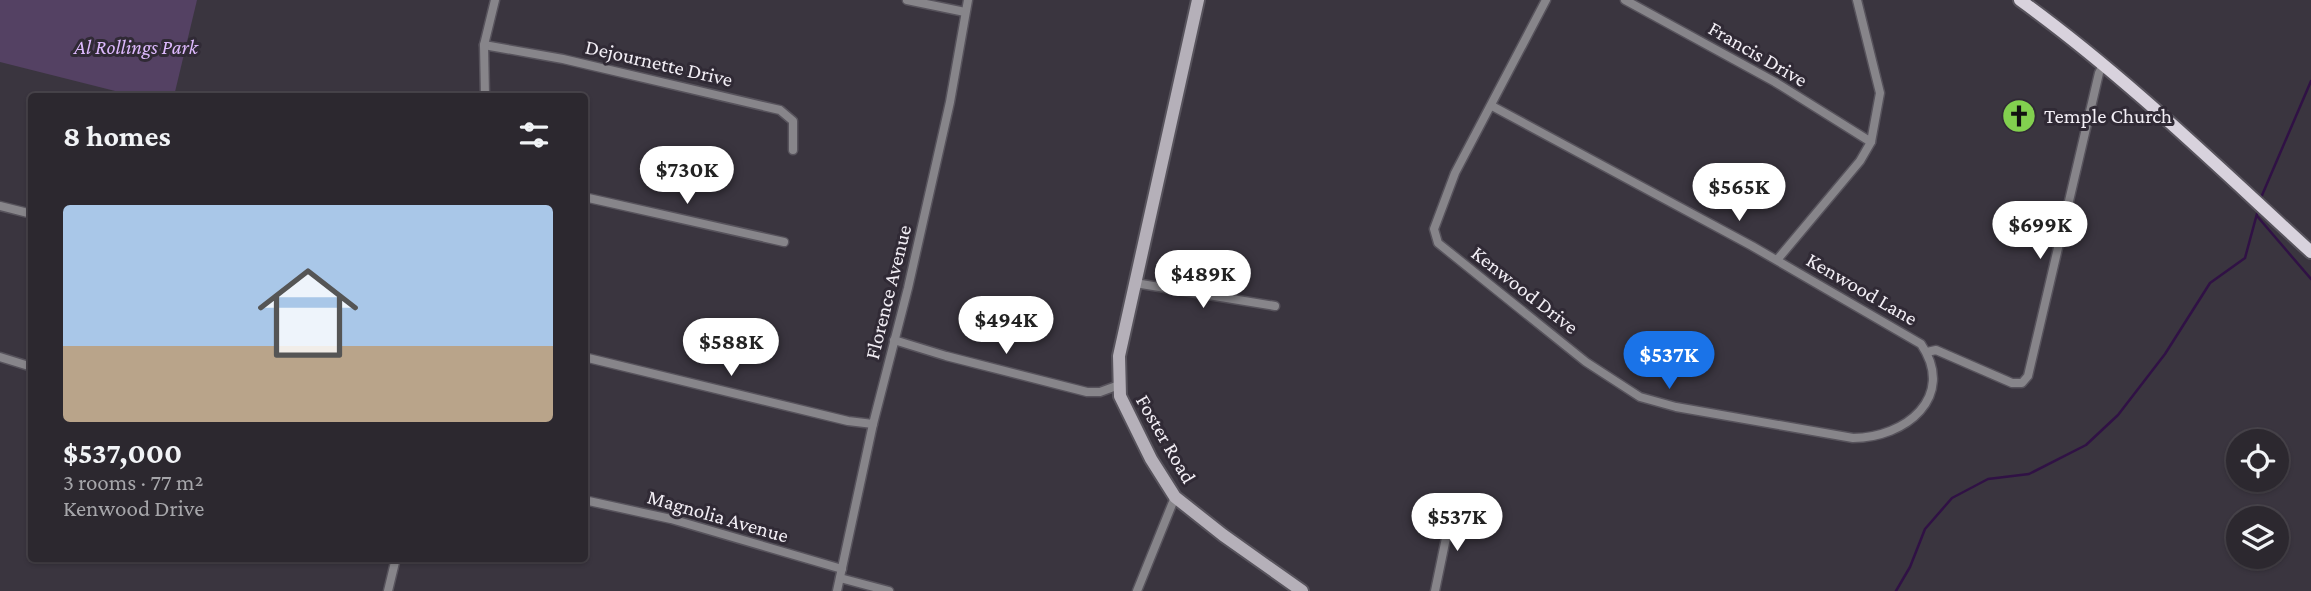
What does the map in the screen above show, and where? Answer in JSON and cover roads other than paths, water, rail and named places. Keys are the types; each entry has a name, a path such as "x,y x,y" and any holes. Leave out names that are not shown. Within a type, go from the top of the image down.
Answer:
{"main road":[{"path":"2020,0 2103,65 2174,126 2311,252"}],"street":[{"path":"485,93 484,45 495,0"},
{"path":"907,0 965,12"},
{"name":"Florence Avenue","path":"837,591 873,424 908,288 950,102 968,0"},
{"name":"Foster Road","path":"1198,0 1119,356 1120,396 1151,459 1175,497 1302,591"},
{"path":"1492,106 1545,0"},
{"name":"Francis Drive","path":"1625,0 1775,82 1871,142"},
{"path":"1777,260 1860,162 1871,142 1880,93 1857,0"},
{"name":"Dejournette Drive","path":"484,45 563,58 780,110 793,121 793,150"},
{"path":"1927,352 1936,349 2012,383 2022,383 2028,376 2103,65"},
{"name":"Kenwood Drive","path":"1492,106 1441,204 1434,236 1438,243 1586,362 1633,394 1676,407 1808,431 1871,438 1907,424 1919,413 1930,393 1933,380"},
{"name":"Kenwood Lane","path":"1492,106 1777,260 1921,344 1933,364 1933,380"},
{"path":"588,198 784,242"},
{"path":"0,206 28,213"},
{"path":"1135,283 1275,306"},
{"path":"894,340 946,356 1087,391 1100,392 1119,385"},
{"path":"0,358 28,366"},
{"path":"588,358 848,421 873,424"},
{"path":"1137,591 1175,497"},
{"name":"Magnolia Avenue","path":"588,500 671,519 889,591"},
{"path":"1435,591 1452,509"},
{"path":"388,591 395,562"}],"waterway":[{"path":"2260,200 2311,81"},
{"path":"1896,591 1910,567 1925,529 1952,498 1988,479 2029,474 2086,445 2118,415 2165,354 2210,283 2245,258 2258,210"},
{"path":"2257,216 2311,279"}],"place":[{"name":"Temple Church","path":"2019,116"}],"park label":[{"name":"Al Rollings Park","path":"136,47"}]}
